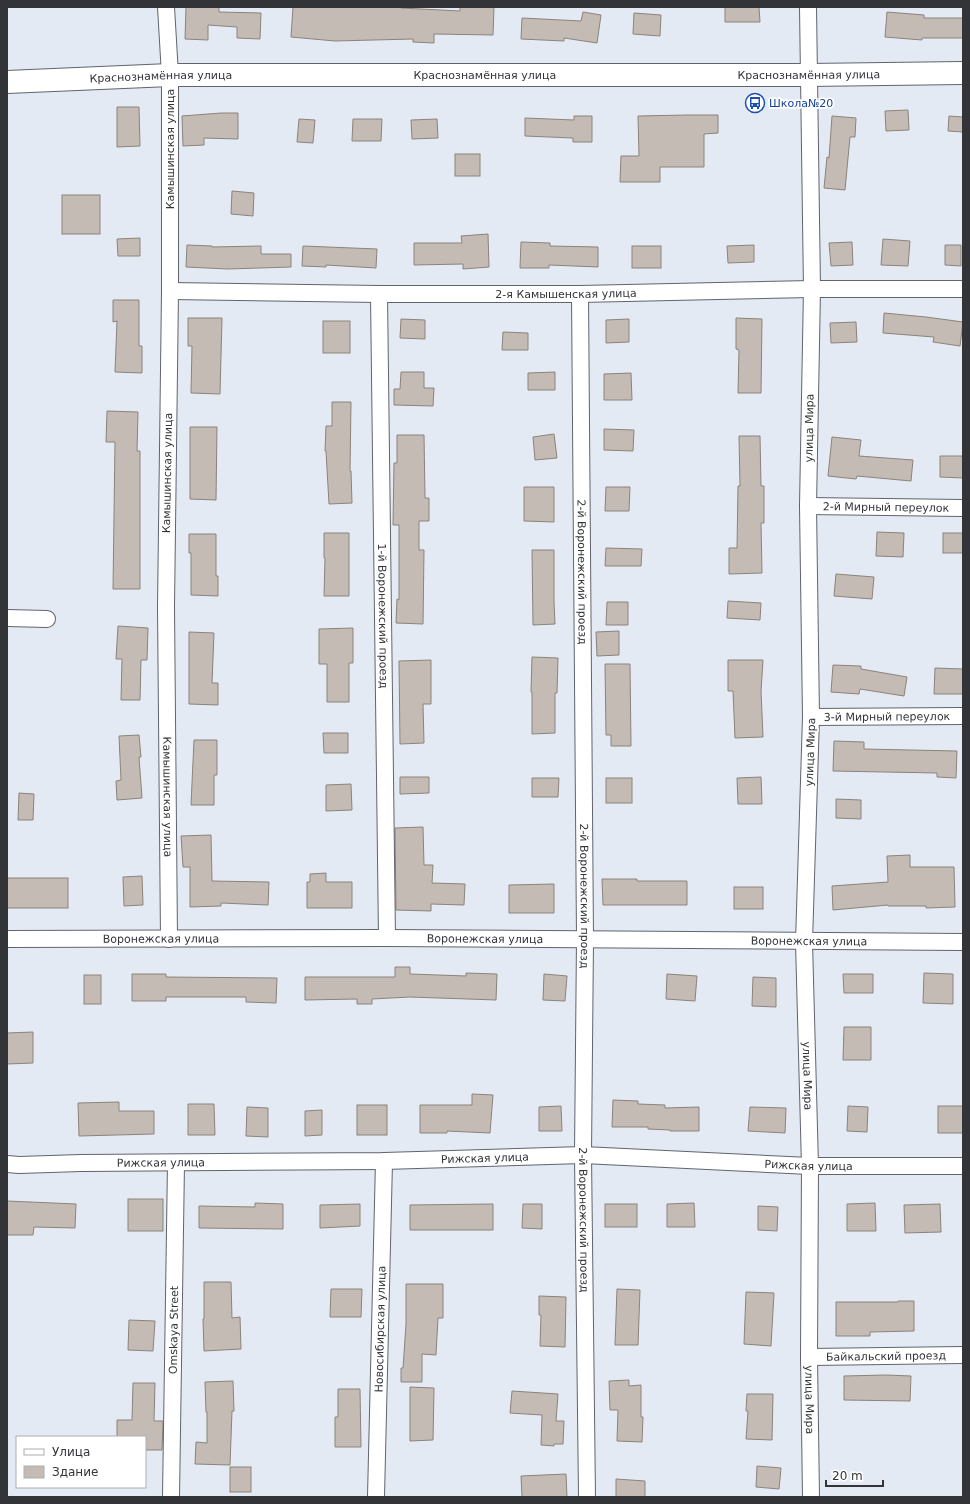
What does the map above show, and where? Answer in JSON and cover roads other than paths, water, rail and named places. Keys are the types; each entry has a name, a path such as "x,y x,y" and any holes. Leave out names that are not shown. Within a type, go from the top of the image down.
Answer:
{"street":[{"name":"Камышинская улица","path":"166,7 170,75 170,290 166,607 168,939"},
{"name":"улица Мира","path":"808,7 812,289 808,506 811,717 804,942 810,1166 810,1497"},
{"name":"Краснознамённая улица","path":"7,82 170,75 963,73"},
{"name":"2-я Камышенская улица","path":"170,290 379,294 580,294 812,289 963,289"},
{"name":"1-й Воронежский проезд","path":"379,294 387,938"},
{"name":"2-й Воронежский проезд","path":"580,294 585,939 583,1154 587,1497"},
{"name":"2-й Мирный переулок","path":"808,506 963,508"},
{"path":"7,618 47,619"},
{"name":"3-й Мирный переулок","path":"811,717 963,716"},
{"name":"Воронежская улица","path":"7,939 387,938 963,942"},
{"name":"Рижская улица","path":"7,1164 19,1166 384,1161 583,1154 810,1166 963,1166"},
{"name":"Новосибирская улица","path":"376,1497 384,1161"},
{"name":"Omskaya Street","path":"171,1497 176,1163"},
{"name":"Байкальский проезд","path":"809,1357 963,1355"}],"place":[{"name":"Школа№20","path":"755,103"}]}
